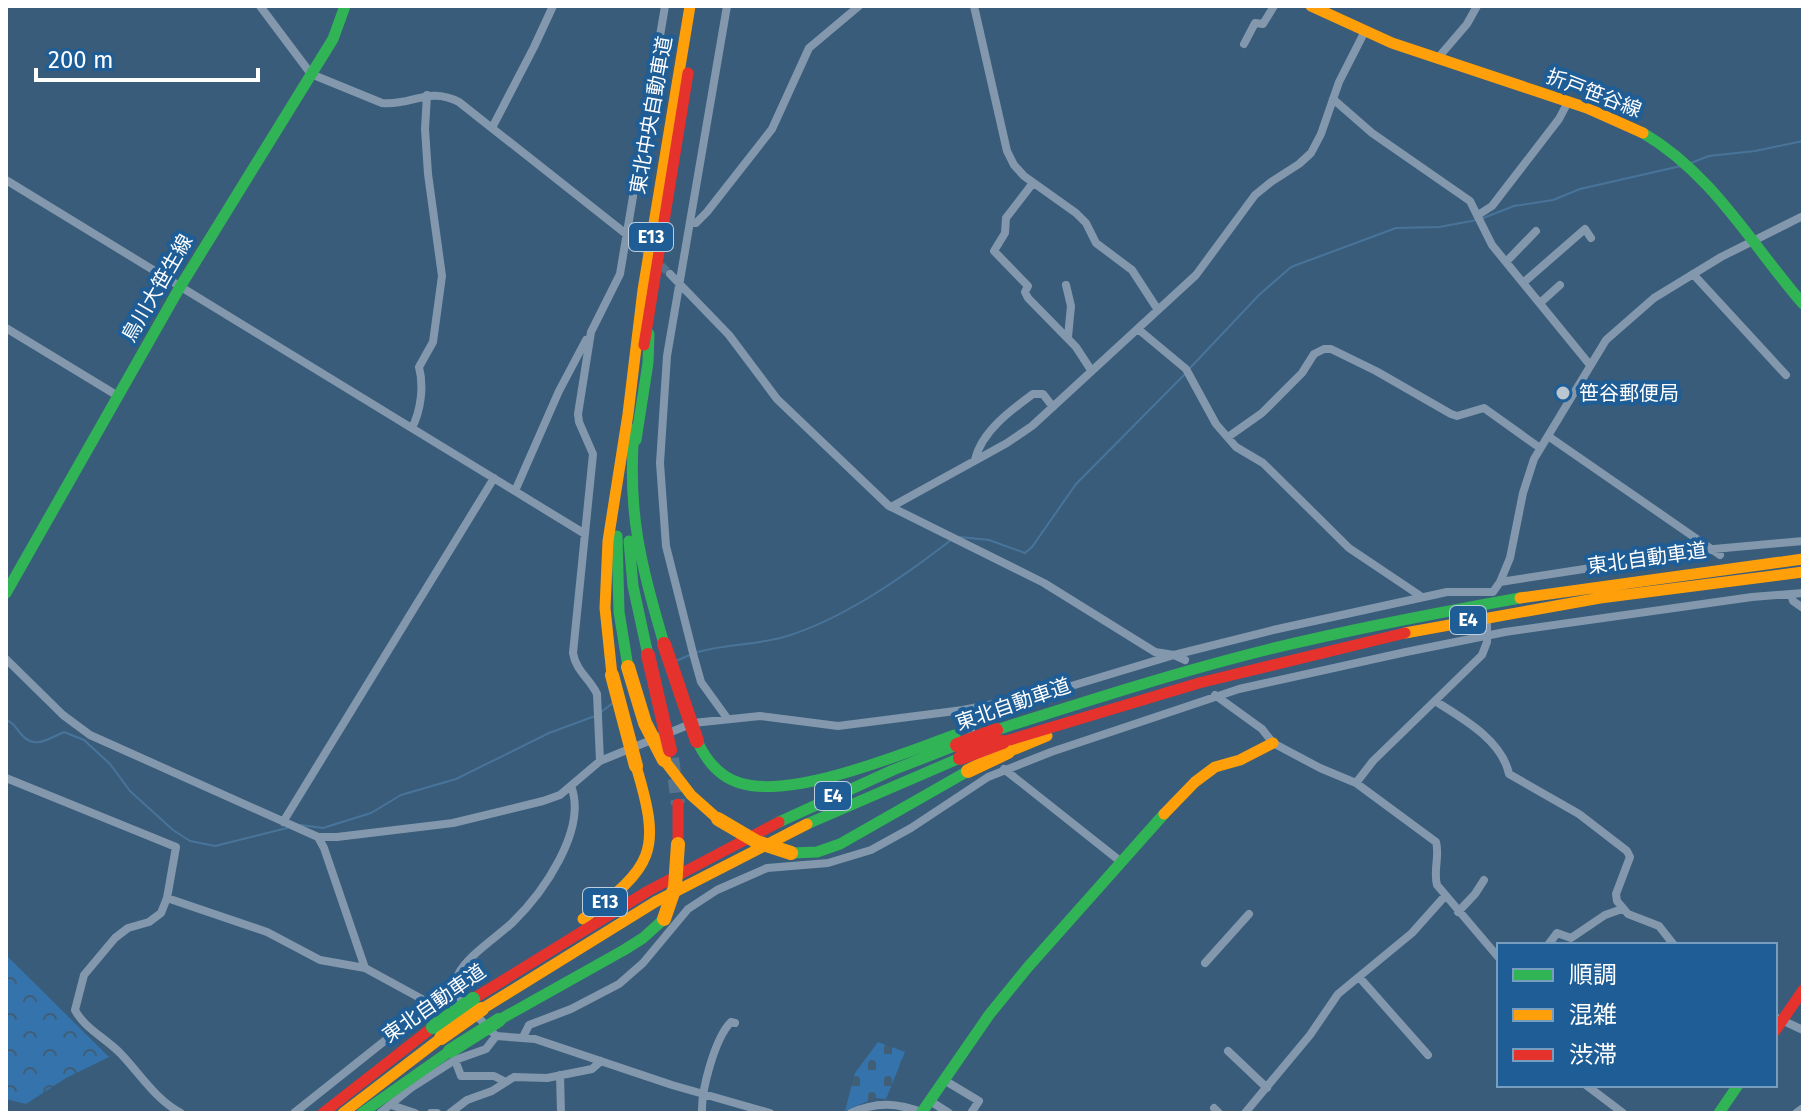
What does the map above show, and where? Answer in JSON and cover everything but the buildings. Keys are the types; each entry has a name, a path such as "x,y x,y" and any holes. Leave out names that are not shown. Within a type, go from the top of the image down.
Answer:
{"main road":[{"name":"鳥川大笹生線","path":"6,593 180,287 333,39 345,6"},
{"name":"東北中央自動車道","path":"625,469 690,6"},
{"name":"東北中央自動車道","path":"644,318 697,6"},
{"name":"折戸笹谷線","path":"1311,6 1364,33 1629,125 1671,151 1711,190 1803,304"},
{"name":"E13","path":"625,469 636,539 664,644 697,741 706,760 727,778 751,786 772,786 960,752 1154,680"},
{"name":"E13","path":"625,469 630,566 669,756"},
{"name":"E13","path":"625,469 617,588 628,667 645,723 669,756 691,795 718,819 757,842 791,853 817,852 840,844 960,752"},
{"name":"E13","path":"478,1001 618,893 637,875 650,846 650,811 612,675 607,631 605,585 608,541 625,469"},
{"name":"東北自動車道","path":"1154,680 1271,649 1471,606 1610,583 1803,559"},
{"name":"東北自動車道","path":"323,1113 478,1001 730,860 960,752 1000,737 1288,659 1474,619 1648,591 1803,572"},
{"path":"925,1109 989,1015 1120,861 1206,773 1273,743"},
{"name":"E13","path":"362,1113 452,1056 499,1020 624,950 664,919 675,887 678,804"},
{"path":"1777,1023 1803,990"},
{"name":"東北自動車道","path":"343,1113 437,1032"},
{"path":"1719,1113 1737,1087"}],"street":[{"path":"260,6 311,74 382,103 394,104 427,95 450,97 493,126 631,238"},
{"path":"493,126 553,6"},
{"path":"515,491 559,391 620,274 631,238 665,6"},
{"path":"727,6 665,371 660,463 666,546 690,643 701,682 727,718"},
{"path":"690,223 696,223 707,212 772,129 809,48 859,6"},
{"path":"974,6 1007,151 1014,165 1086,223 1096,243 1132,270 1158,310"},
{"path":"1244,44 1255,23 1263,24 1274,6"},
{"path":"1437,59 1472,9"},
{"path":"891,507 1032,426 1196,275 1255,195 1311,153 1364,33"},
{"path":"412,428 418,416 422,378 419,367 433,342 442,276 428,174 425,129 427,95"},
{"path":"1333,99 1372,133 1470,201 1480,226 1506,262 1590,365"},
{"path":"1478,215 1492,206 1559,119 1568,102"},
{"path":"6,180 585,534"},
{"path":"1033,183 1006,218 1005,233 994,251 1027,283 1025,292 1028,298 1068,337 1085,357 1091,370"},
{"path":"6,659 63,715 90,735 288,825 318,837 337,837 453,823 543,801 560,795 600,761 674,729 727,718 760,716 838,726 963,710 1048,693 1174,655 1422,597 1447,592 1493,595 1510,558 1528,471 1606,340 1638,310 1693,274 1803,216"},
{"path":"1523,283 1585,229 1591,238"},
{"path":"1506,262 1536,231"},
{"path":"670,274 729,335 777,399 891,507 1044,583 1155,652 1185,660"},
{"path":"1693,274 1786,375"},
{"path":"1066,285 1071,306 1068,337"},
{"path":"1540,303 1560,285"},
{"path":"6,328 118,396"},
{"path":"1138,329 1189,373 1216,424 1243,453 1263,463 1349,548 1422,597"},
{"path":"591,332 578,414 593,454 573,653 579,670 597,694 600,761"},
{"path":"1228,437 1262,413 1302,373 1314,354 1324,349 1344,354 1451,414 1457,416 1484,408 1540,448"},
{"path":"975,460 983,439 1033,394 1043,394 1053,407"},
{"path":"1548,436 1717,552"},
{"path":"288,825 494,478"},
{"path":"1500,582 1803,541"},
{"path":"1744,585 1752,597"},
{"path":"523,1037 529,1025 571,1009 619,984 643,963 688,909 717,890 767,868 828,863 871,850 1004,769 1215,694 1486,636 1752,597 1803,593"},
{"path":"1791,594 1793,601 1803,608"},
{"path":"1356,783 1373,761 1482,655 1487,642 1487,624"},
{"path":"1215,694 1262,729 1273,743 1356,783 1436,842 1435,875 1445,896 1497,956"},
{"path":"1435,701 1477,730 1499,754 1509,774 1579,814 1627,851 1630,857 1616,894 1622,909 1659,926 1672,943"},
{"path":"963,710 988,777"},
{"path":"1004,769 1120,861"},
{"path":"6,778 176,847 167,898 155,918 121,932 84,975 75,1010 82,1021 121,1054 164,1102 181,1113"},
{"path":"571,786 575,803 574,820 561,856 526,908 458,974 456,994 496,1036 523,1037 770,1113"},
{"path":"318,837 365,968"},
{"path":"1458,912 1484,880"},
{"path":"1245,1113 1310,1035 1338,994 1412,933 1445,896"},
{"path":"167,898 267,932 320,960 365,968 431,1004"},
{"path":"1550,943 1557,933 1571,938 1605,915 1622,909"},
{"path":"1205,963 1249,914"},
{"path":"1359,977 1428,1055"},
{"path":"294,1113 431,1004 456,994"},
{"path":"702,1113 703,1093 723,1032 731,1022 735,1023"},
{"path":"1777,1023 1803,1030"},
{"path":"380,1113 452,1056 486,1049 496,1036"},
{"path":"1228,1051 1267,1088"},
{"path":"452,1056 461,1076 494,1076 506,1082"},
{"path":"450,1113 467,1100 492,1091 514,1077 538,1079 560,1075 592,1069 601,1061"},
{"path":"560,1075 561,1113"},
{"path":"944,1080 979,1101 971,1113"},
{"path":"1589,1087 1623,1113"},
{"path":"851,1113 886,1103 949,1113"},
{"path":"391,1105 415,1113"},
{"path":"1796,1113 1803,1108"},
{"path":"431,1113 437,1113"}],"green space":[{"path":"6,955 109,1057 66,1078 26,1104 6,1099"},
{"path":"878,1042 905,1052 886,1099 875,1098 845,1111 855,1073"}],"waterway":[{"path":"1691,163 1709,156 1803,141"},
{"path":"1483,218 1514,206 1553,200 1580,189 1681,166"},
{"path":"1190,368 1259,295 1291,267 1396,228 1439,227 1477,220"},
{"path":"960,537 989,540 1025,553 1076,484 1186,373"},
{"path":"698,652 784,637 828,620 892,582 951,540"},
{"path":"676,661 692,654"},
{"path":"600,713 614,702"},
{"path":"301,825 323,828 371,813 401,795 456,779 549,733 595,716"},
{"path":"6,720 31,741 41,742 64,732 84,740 110,764 130,791 173,830 190,841 215,846 287,828"}],"tunnel":[{"path":"635,241 670,274"},
{"path":"672,758 678,804"}],"traffic: fast":[{"path":"6,593 180,287 333,39 345,6"},
{"path":"1643,133 1668,150 1711,189 1803,304"},
{"path":"636,440 648,363 649,334"},
{"path":"634,429 634,513 664,644"},
{"path":"617,536 619,612 628,667"},
{"path":"629,541 633,586 648,655"},
{"path":"996,730 1166,677 1270,649 1520,598"},
{"path":"697,741 709,761 726,777 762,787 817,780 848,772 955,735"},
{"path":"779,822 893,770 957,745"},
{"path":"807,824 960,758"},
{"path":"791,853 817,852 840,844 968,771"},
{"path":"922,1112 989,1015 1164,814"},
{"path":"499,1020 624,950 664,919"},
{"path":"433,1027 473,999"},
{"path":"450,1051 499,1020"},
{"path":"362,1113 450,1051"},
{"path":"1719,1113 1737,1087"}],"traffic: slow":[{"path":"612,675 605,608 608,541 643,290 690,6"},
{"path":"1311,6 1392,43 1587,108 1643,133"},
{"path":"1520,598 1803,559"},
{"path":"1405,633 1600,598 1803,572"},
{"path":"628,667 645,723 664,760"},
{"path":"612,675 636,766"},
{"path":"1008,752 1047,736"},
{"path":"1164,814 1195,782 1215,767 1240,760 1273,743"},
{"path":"968,771 1008,752"},
{"path":"664,760 691,795 718,819"},
{"path":"583,919 625,885 646,855 649,819 636,766"},
{"path":"718,819 757,842 791,853"},
{"path":"482,1009 655,902 807,824"},
{"path":"664,919 675,887 678,844"},
{"path":"441,1038 482,1009"},
{"path":"343,1113 441,1038"}],"traffic: jam":[{"path":"644,345 688,73"},
{"path":"1003,742 1199,683 1405,633"},
{"path":"664,644 697,741"},
{"path":"648,655 670,750"},
{"path":"957,745 996,730"},
{"path":"960,758 1003,742"},
{"path":"678,804 678,844"},
{"path":"473,999 648,891 779,822"},
{"path":"1777,1028 1803,990"},
{"path":"323,1113 433,1027"}],"place":[{"name":"笹谷郵便局","path":"1563,393"}]}
